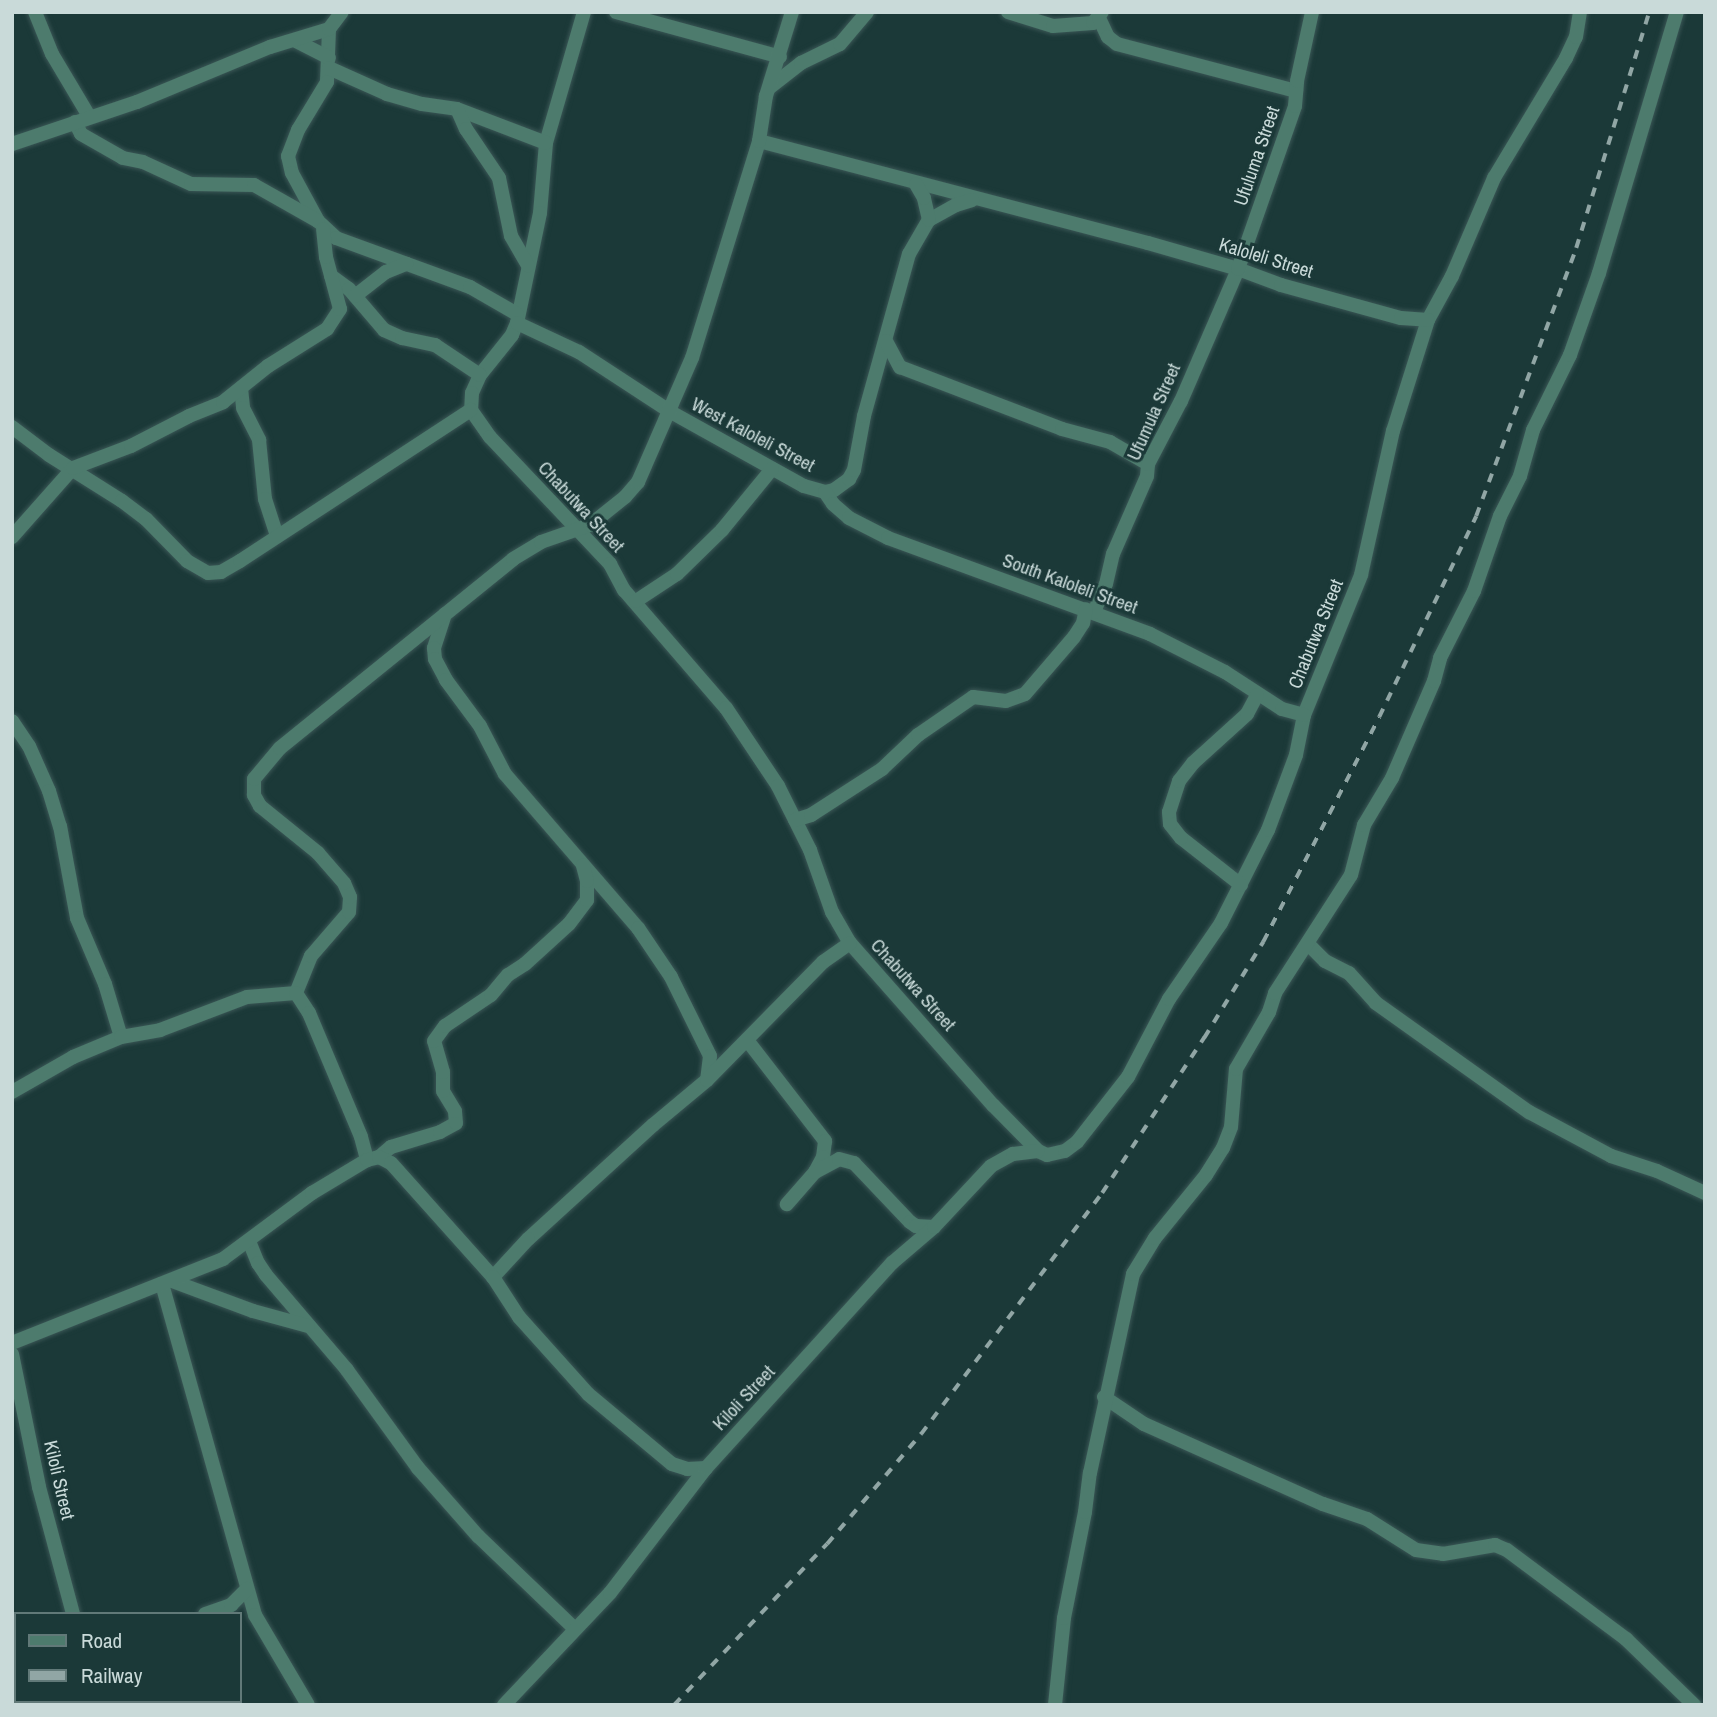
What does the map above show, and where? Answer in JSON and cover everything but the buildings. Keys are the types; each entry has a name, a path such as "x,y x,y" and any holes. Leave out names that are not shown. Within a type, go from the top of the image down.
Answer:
{"street":[{"name":"West Kaloleli Street","path":"35,12 51,54 82,119 81,134 123,158 143,162 191,184 254,185 354,246 470,287 517,319 579,352 668,411 804,486 825,492 849,480 854,470 873,383 909,254 929,220"},
{"path":"12,144 137,102 261,50 329,29 342,12"},
{"path":"12,427 49,455 136,511 187,561 208,573 221,572 471,410 472,393 480,375 512,335 517,319 540,213 546,143 584,12"},
{"path":"616,12 780,57"},
{"path":"296,993 311,956 349,912 350,897 344,883 318,853 260,806 254,796 254,779 281,748 513,559 541,541 590,525 625,497 638,482 692,358 759,141 769,89 792,12"},
{"path":"769,89 802,63 840,44 867,12"},
{"path":"1008,12 1053,26 1093,23 1101,15 1108,37 1117,44 1296,91"},
{"name":"Ufuluma Street","path":"1238,269 1295,106 1312,12"},
{"path":"1428,320 1444,293 1499,167 1566,58 1576,37 1580,12"},
{"path":"1055,1705 1063,1618 1104,1397 1133,1274 1154,1238 1206,1175 1223,1147 1231,1127 1236,1069 1269,1012 1275,993 1351,875 1363,825 1392,778 1434,681 1440,658 1474,591 1500,516 1520,476 1533,430 1570,355 1606,249 1677,12"},
{"path":"12,537 73,468 131,446 223,402 268,366 327,329 335,320 340,309 339,298 331,276 321,225 292,173 288,156 292,142 327,82 329,29"},
{"path":"296,41 329,63 409,101 457,109 546,143"},
{"path":"457,109 499,178 511,236 528,265"},
{"name":"Kaloleli Street","path":"759,141 1238,269 1281,285 1332,296 1401,318 1428,320"},
{"path":"916,184 929,220 956,205 976,200"},
{"path":"355,296 386,272 406,264"},
{"name":"Ufumula Street","path":"795,820 811,815 882,769 918,735 973,697 1006,701 1025,694 1074,637 1106,584 1113,554 1147,476 1148,464 1181,401 1238,269"},
{"path":"331,276 355,296 384,330 402,338 435,345 480,375"},
{"name":"Chabutwa Street","path":"471,410 484,431 610,564 624,590 726,708 768,769 795,820 810,850 832,912 849,943 993,1105 1038,1151 1047,1155 1065,1151 1084,1134 1113,1098 1141,1056 1169,999 1221,922 1268,830 1296,755 1304,715 1361,575 1393,431 1428,320"},
{"path":"886,341 900,367 1050,425 1110,442 1148,464"},
{"path":"873,383 900,367"},
{"path":"242,388 243,408 259,440 265,499 277,535"},
{"path":"636,601 677,574 722,530 772,469"},
{"name":"South Kaloleli Street","path":"825,492 833,504 849,518 888,538 1090,611 1187,650 1282,709 1304,715"},
{"path":"446,612 434,648 440,671 480,726 505,774 623,908 671,977 707,1047 710,1056 707,1080"},
{"path":"1241,885 1181,838 1170,824 1169,812 1180,781 1193,763 1247,713 1257,695"},
{"path":"12,721 29,746 49,790 60,826 77,918 105,984 121,1037"},
{"path":"12,1343 223,1259 290,1208 391,1147 440,1132 456,1123 455,1111 443,1091 443,1072 434,1041 451,1021 491,995 502,981 525,964 581,909 589,894 582,864"},
{"path":"492,1277 528,1240 653,1125 707,1080 823,962 849,943"},
{"path":"1308,944 1325,961 1349,973 1377,1003 1528,1112 1611,1156 1657,1171 1705,1194"},
{"path":"12,1092 74,1057 121,1037 160,1030 247,997 296,993"},
{"path":"296,993 309,1013 361,1137 373,1159 391,1163 492,1277 519,1317 588,1394 672,1464 687,1469 706,1468"},
{"path":"747,1040 825,1141 823,1157 815,1172 787,1204"},
{"name":"Kiloli Street","path":"504,1705 616,1585 706,1468 892,1263 934,1227 991,1166 1013,1154 1038,1151"},
{"path":"815,1172 839,1160 853,1163 909,1222 916,1226 934,1227"},
{"path":"249,1241 258,1263 352,1376 405,1452 464,1521 575,1629"},
{"path":"167,1283 308,1326"},
{"path":"167,1283 247,1588 263,1632 306,1704"},
{"name":"Kiloli Street","path":"12,1354 39,1487 72,1612"},
{"path":"1104,1397 1144,1424 1323,1504 1367,1519 1416,1550 1443,1554 1482,1545 1507,1550 1626,1639 1694,1705"},
{"path":"211,1612 231,1605 247,1588"}],"railway":[{"path":"674,1705 827,1544 921,1434 1102,1193 1204,1038 1263,942 1379,717 1476,516 1576,248 1649,12"}]}
